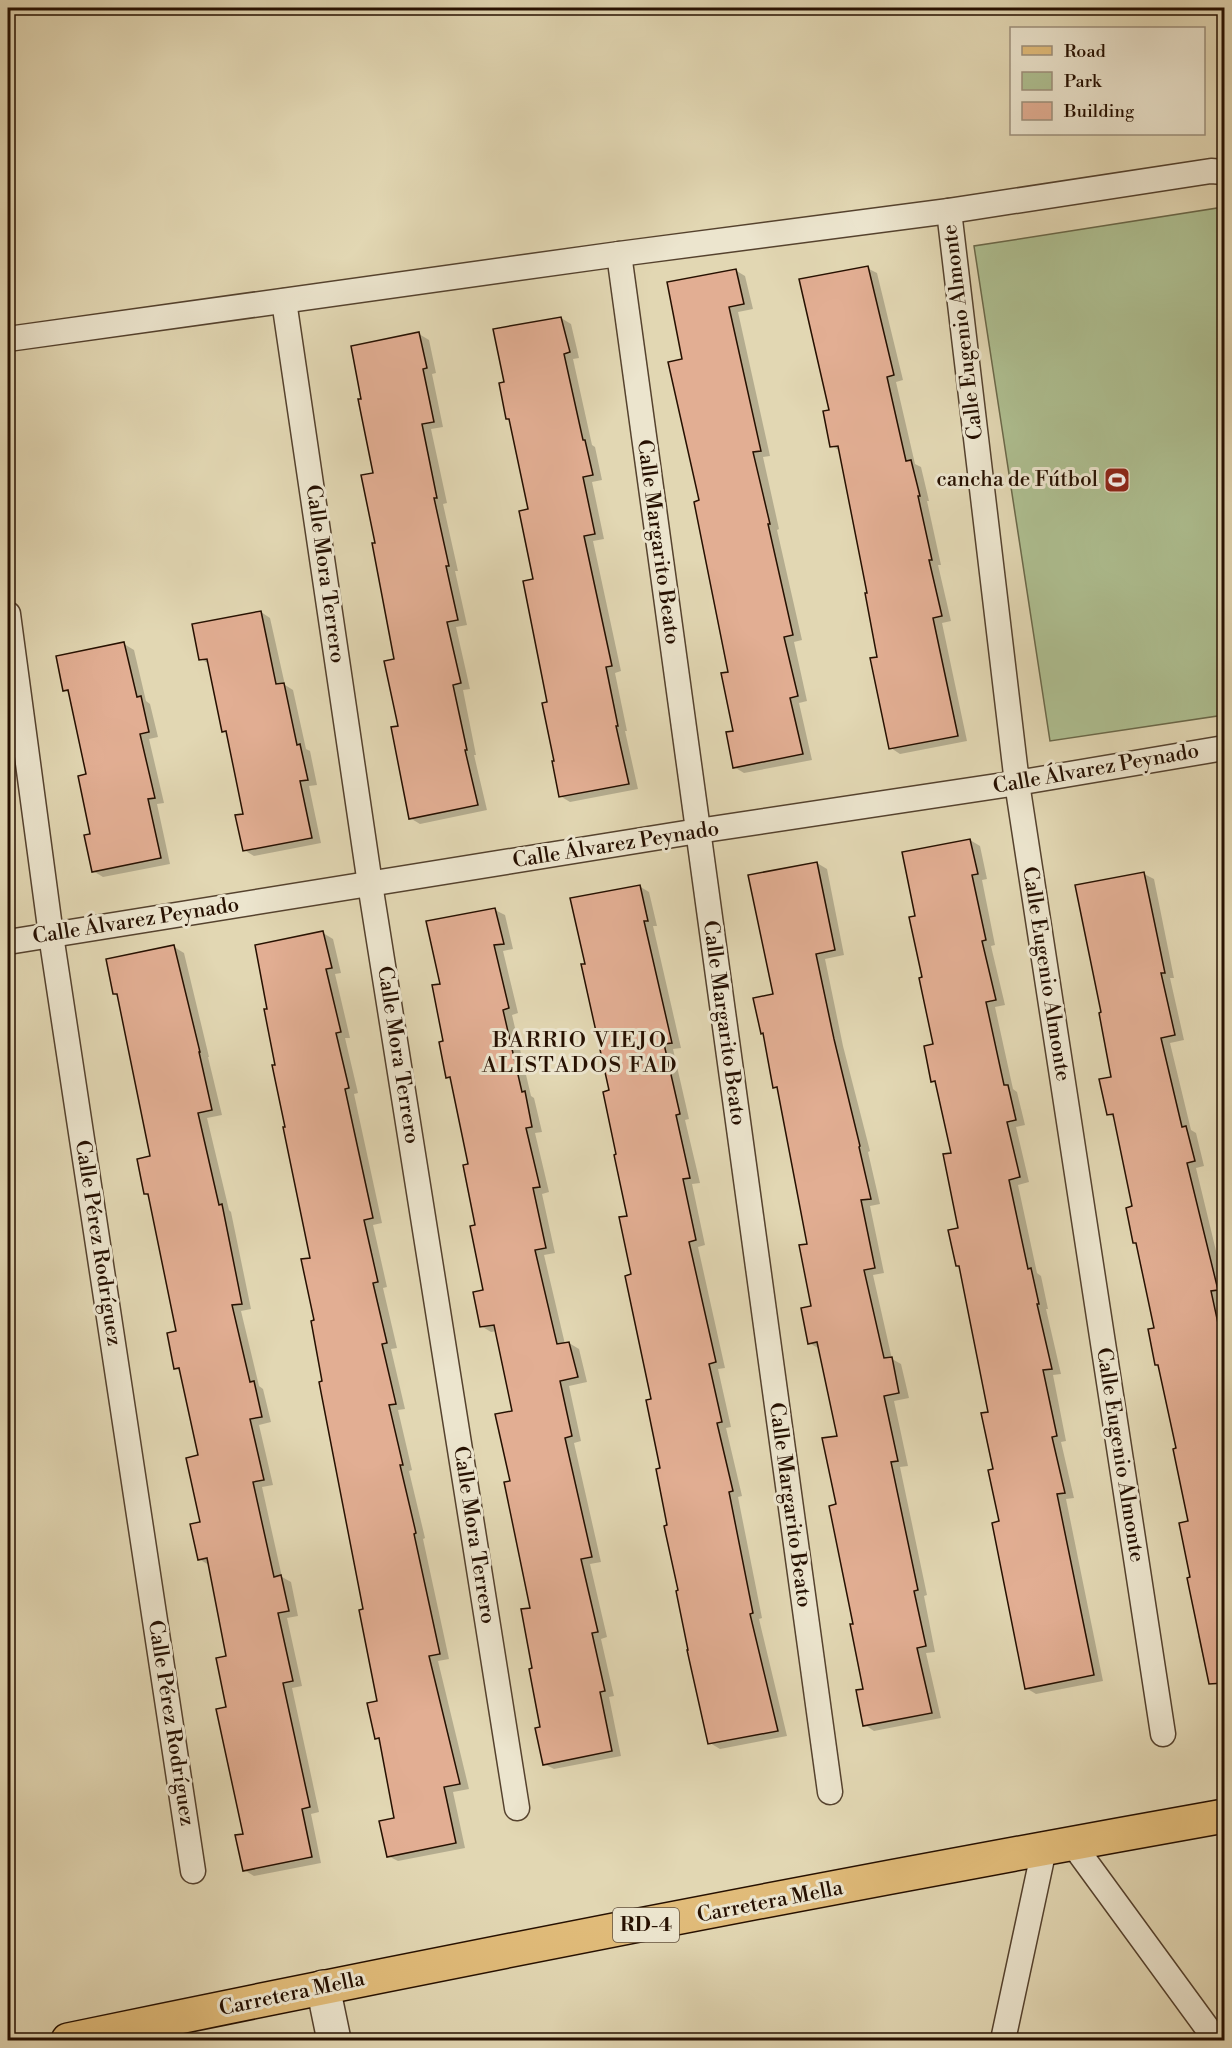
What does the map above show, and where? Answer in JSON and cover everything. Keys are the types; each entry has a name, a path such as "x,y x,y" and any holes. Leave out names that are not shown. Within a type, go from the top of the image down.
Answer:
{"main road":[{"name":"Carretera Mella","path":"68,2040 323,1987 1224,1816"}],"street":[{"path":"323,1987 334,2040"}],"lane":[{"path":"8,339 619,254 949,212 1211,171 1224,172"},
{"name":"Calle Eugenio Almonte","path":"949,212 1017,783 1162,1734"},
{"name":"Calle Margarito Beato","path":"619,254 830,1792"},
{"name":"Calle Mora Terrero","path":"284,301 370,884 518,1808"},
{"name":"Calle Pérez Rodríguez","path":"8,614 51,935 193,1871"},
{"name":"Calle Álvarez Peynado","path":"8,942 698,831 1017,783 1224,748"},
{"path":"1003,2040 1058,1846"},
{"path":"1058,1846 1216,2040"}],"green space":[{"name":"cancha de Fútbol","path":"1224,207 1224,715 1050,741 974,246"}],"building":[{"path":"868,266 894,375 887,377 906,461 911,460 920,496 918,496 932,560 929,560 942,616 933,618 958,736 889,749 870,658 877,657 865,593 867,593 838,446 830,447 823,411 829,410 799,279"},
{"path":"736,269 744,304 729,307 761,451 753,452 793,635 784,637 798,696 790,698 803,754 733,768 726,732 733,731 721,673 728,672 694,502 699,500 668,362 682,359 667,282"},
{"path":"561,317 570,352 564,354 593,475 583,477 595,534 584,536 612,666 606,667 629,784 559,797 542,703 547,702 523,581 533,579 519,511 528,509 499,383 504,382 493,329"},
{"path":"419,332 427,368 423,369 434,422 422,424 437,498 434,498 449,566 446,566 458,620 447,622 461,683 453,685 478,805 409,819 391,727 398,726 384,661 394,659 361,475 373,473 358,399 361,399 351,346"},
{"path":"261,611 276,684 284,683 297,745 300,744 308,780 300,781 312,838 243,851 235,815 243,814 226,731 222,732 207,659 199,660 192,624"},
{"path":"124,642 137,697 141,696 149,732 140,734 155,798 148,799 161,858 92,872 84,835 90,834 78,776 86,774 68,690 63,691 56,656"},
{"path":"970,839 978,874 972,875 986,940 982,941 996,1000 986,1002 1004,1085 1008,1085 1016,1120 1007,1122 1020,1177 1009,1180 1028,1269 1031,1268 1052,1369 1043,1370 1057,1436 1052,1437 1065,1493 1057,1494 1094,1675 1025,1689 992,1523 999,1521 988,1470 993,1469 981,1413 988,1412 959,1266 956,1266 948,1230 958,1228 943,1154 951,1153 935,1081 931,1082 924,1046 933,1044 909,917 915,916 902,852"},
{"path":"817,862 835,950 816,954 871,1199 861,1200 875,1268 864,1270 884,1358 892,1357 899,1393 884,1396 898,1461 891,1462 918,1590 914,1591 926,1646 917,1648 932,1713 863,1726 856,1690 863,1689 850,1624 853,1624 829,1506 836,1504 822,1438 837,1436 817,1342 808,1344 801,1308 811,1306 799,1245 807,1244 777,1087 773,1088 763,1033 761,1034 753,998 773,994 748,875"},
{"path":"1144,872 1165,973 1161,973 1175,1035 1161,1038 1182,1127 1186,1126 1195,1161 1187,1163 1218,1290 1211,1291 1224,1351 1224,1683 1209,1684 1187,1578 1190,1577 1179,1523 1188,1521 1173,1449 1176,1448 1148,1329 1154,1328 1126,1208 1132,1206 1113,1114 1107,1115 1099,1079 1111,1077 1099,1013 1101,1012 1075,885"},
{"path":"640,885 648,921 644,921 672,1043 664,1044 680,1114 676,1115 690,1178 683,1179 696,1240 689,1242 716,1362 709,1364 722,1422 717,1423 733,1491 729,1492 753,1613 750,1614 778,1731 708,1744 687,1650 676,1591 678,1590 664,1526 667,1525 656,1469 660,1468 646,1400 651,1399 625,1276 631,1274 619,1217 627,1216 603,1092 609,1090 581,964 585,964 570,898"},
{"path":"495,908 504,944 494,945 509,1008 503,1010 522,1092 525,1091 532,1127 526,1128 540,1187 533,1188 546,1248 535,1250 557,1344 569,1342 578,1377 560,1381 572,1436 565,1438 592,1557 581,1559 598,1632 592,1633 605,1691 600,1692 612,1751 543,1765 535,1728 540,1727 521,1609 530,1608 504,1482 510,1481 495,1414 512,1411 494,1325 480,1327 473,1292 483,1290 470,1226 475,1225 463,1165 468,1164 450,1077 446,1078 439,1042 443,1041 432,985 440,984 426,921"},
{"path":"323,931 332,968 326,969 341,1032 336,1033 349,1088 345,1089 373,1218 364,1220 378,1282 373,1283 387,1343 382,1344 396,1404 389,1405 440,1654 429,1656 460,1784 444,1787 456,1843 387,1857 379,1821 394,1818 379,1738 375,1739 367,1703 377,1701 359,1610 363,1609 319,1382 322,1381 311,1321 314,1320 301,1259 310,1258 272,1065 275,1065 255,945"},
{"path":"174,945 212,1110 198,1113 219,1205 222,1204 242,1304 232,1305 250,1382 254,1381 262,1417 250,1419 264,1480 253,1482 274,1577 281,1575 289,1611 278,1613 293,1681 283,1683 310,1807 302,1809 312,1857 243,1871 235,1835 243,1834 216,1709 226,1707 216,1658 226,1656 207,1558 198,1560 190,1524 200,1522 186,1458 198,1455 179,1368 174,1369 167,1333 176,1331 148,1194 144,1194 137,1159 150,1156 117,994 113,994 106,959"}],"place":[{"name":"cancha de Fútbol","path":"1117,480"}],"district":[{"name":"BARRIO VIEJO ALISTADOS FAD","path":"580,1052"}]}
